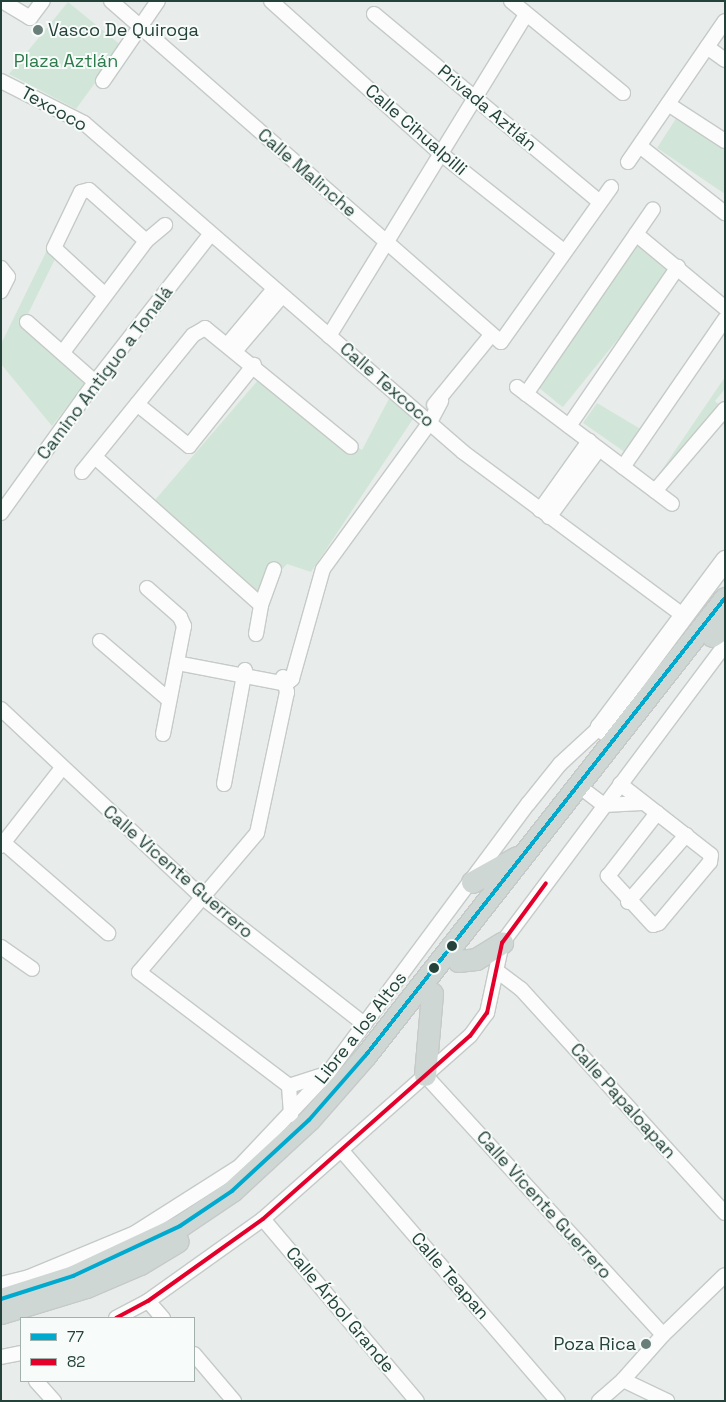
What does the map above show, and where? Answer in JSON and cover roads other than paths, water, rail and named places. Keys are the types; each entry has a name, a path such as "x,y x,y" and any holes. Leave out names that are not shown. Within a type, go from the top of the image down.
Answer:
{"main road":[{"path":"1,1299 72,1276 180,1226 244,1171 309,1120 526,852 607,733 725,598"},
{"path":"458,961 596,799 722,632"},
{"path":"472,882 526,852"},
{"path":"1,1313 28,1308 140,1264 240,1202 318,1131 424,979 458,961 476,958 502,943"},
{"path":"424,979 425,1075"}],"street":[{"path":"2,1 30,18 44,1"},
{"name":"Calle Malinche","path":"111,1 491,335 504,341 565,252"},
{"path":"103,81 142,28 158,1"},
{"name":"Calle Cihualpilli","path":"271,1 440,153 565,252"},
{"path":"512,1 623,93"},
{"name":"Privada Aztlán","path":"374,14 600,202"},
{"path":"329,336 526,14"},
{"path":"628,162 725,21"},
{"path":"707,48 725,60"},
{"name":"Texcoco","path":"1,81 84,123 105,141"},
{"path":"668,104 725,141"},
{"name":"Calle Texcoco","path":"105,141 210,235 427,419 545,514 682,614"},
{"path":"640,147 725,213"},
{"path":"565,252 611,187"},
{"path":"105,295 54,248 81,192 89,190 146,241"},
{"path":"653,209 521,390 672,504"},
{"path":"63,352 146,241 164,225"},
{"path":"636,234 725,308"},
{"name":"Camino Antiguo a Tonalá","path":"1,513 95,382 210,235"},
{"path":"569,426 678,267"},
{"path":"1,290 5,273"},
{"path":"232,347 278,292"},
{"path":"623,467 725,319"},
{"path":"27,322 95,382"},
{"path":"82,472 199,330 211,330 351,447"},
{"path":"291,1115 289,1086 139,972 259,826 285,680 291,666 317,567 491,335"},
{"path":"138,404 189,446 254,365"},
{"path":"655,491 725,409"},
{"path":"545,514 594,445"},
{"path":"95,457 261,605"},
{"path":"607,733 682,614 725,560"},
{"path":"256,634 261,605 274,569"},
{"path":"147,588 183,622 178,660 163,734"},
{"path":"118,1317 148,1301 263,1219 470,1036 487,1013 502,943 596,799 620,784 722,632"},
{"path":"100,640 169,700"},
{"path":"178,660 244,674 285,680"},
{"path":"224,784 244,674"},
{"name":"Calle Vicente Guerrero","path":"1,709 202,897 364,1024"},
{"name":"Libre a los Altos","path":"1,1284 30,1277 136,1234 244,1171 328,1072 364,1024 424,979 472,882 560,764 607,733"},
{"path":"62,768 3,845 108,933"},
{"path":"620,784 642,803 657,813 709,852 712,859 659,923 649,923 628,902 608,876 657,813"},
{"path":"596,799 642,803"},
{"path":"628,902 686,835"},
{"path":"1,947 32,969"},
{"name":"Calle Papaloapan","path":"497,971 521,989 725,1213"},
{"path":"289,1086 328,1072"},
{"name":"Calle Vicente Guerrero","path":"425,1075 662,1334"},
{"name":"Calle Teapan","path":"342,1151 558,1401"},
{"name":"Calle Árbol Grande","path":"263,1219 417,1401"},
{"path":"599,1401 623,1380 662,1334 725,1274"},
{"path":"148,1301 162,1317"},
{"path":"195,1355 234,1401"},
{"path":"623,1380 667,1401"},
{"path":"44,1384 54,1401"}],"place":[{"name":"Vasco De Quiroga","path":"38,30"},
{"name":"Poza Rica","path":"646,1344"}],"park label":[{"name":"Plaza Aztlán","path":"66,61"}]}
